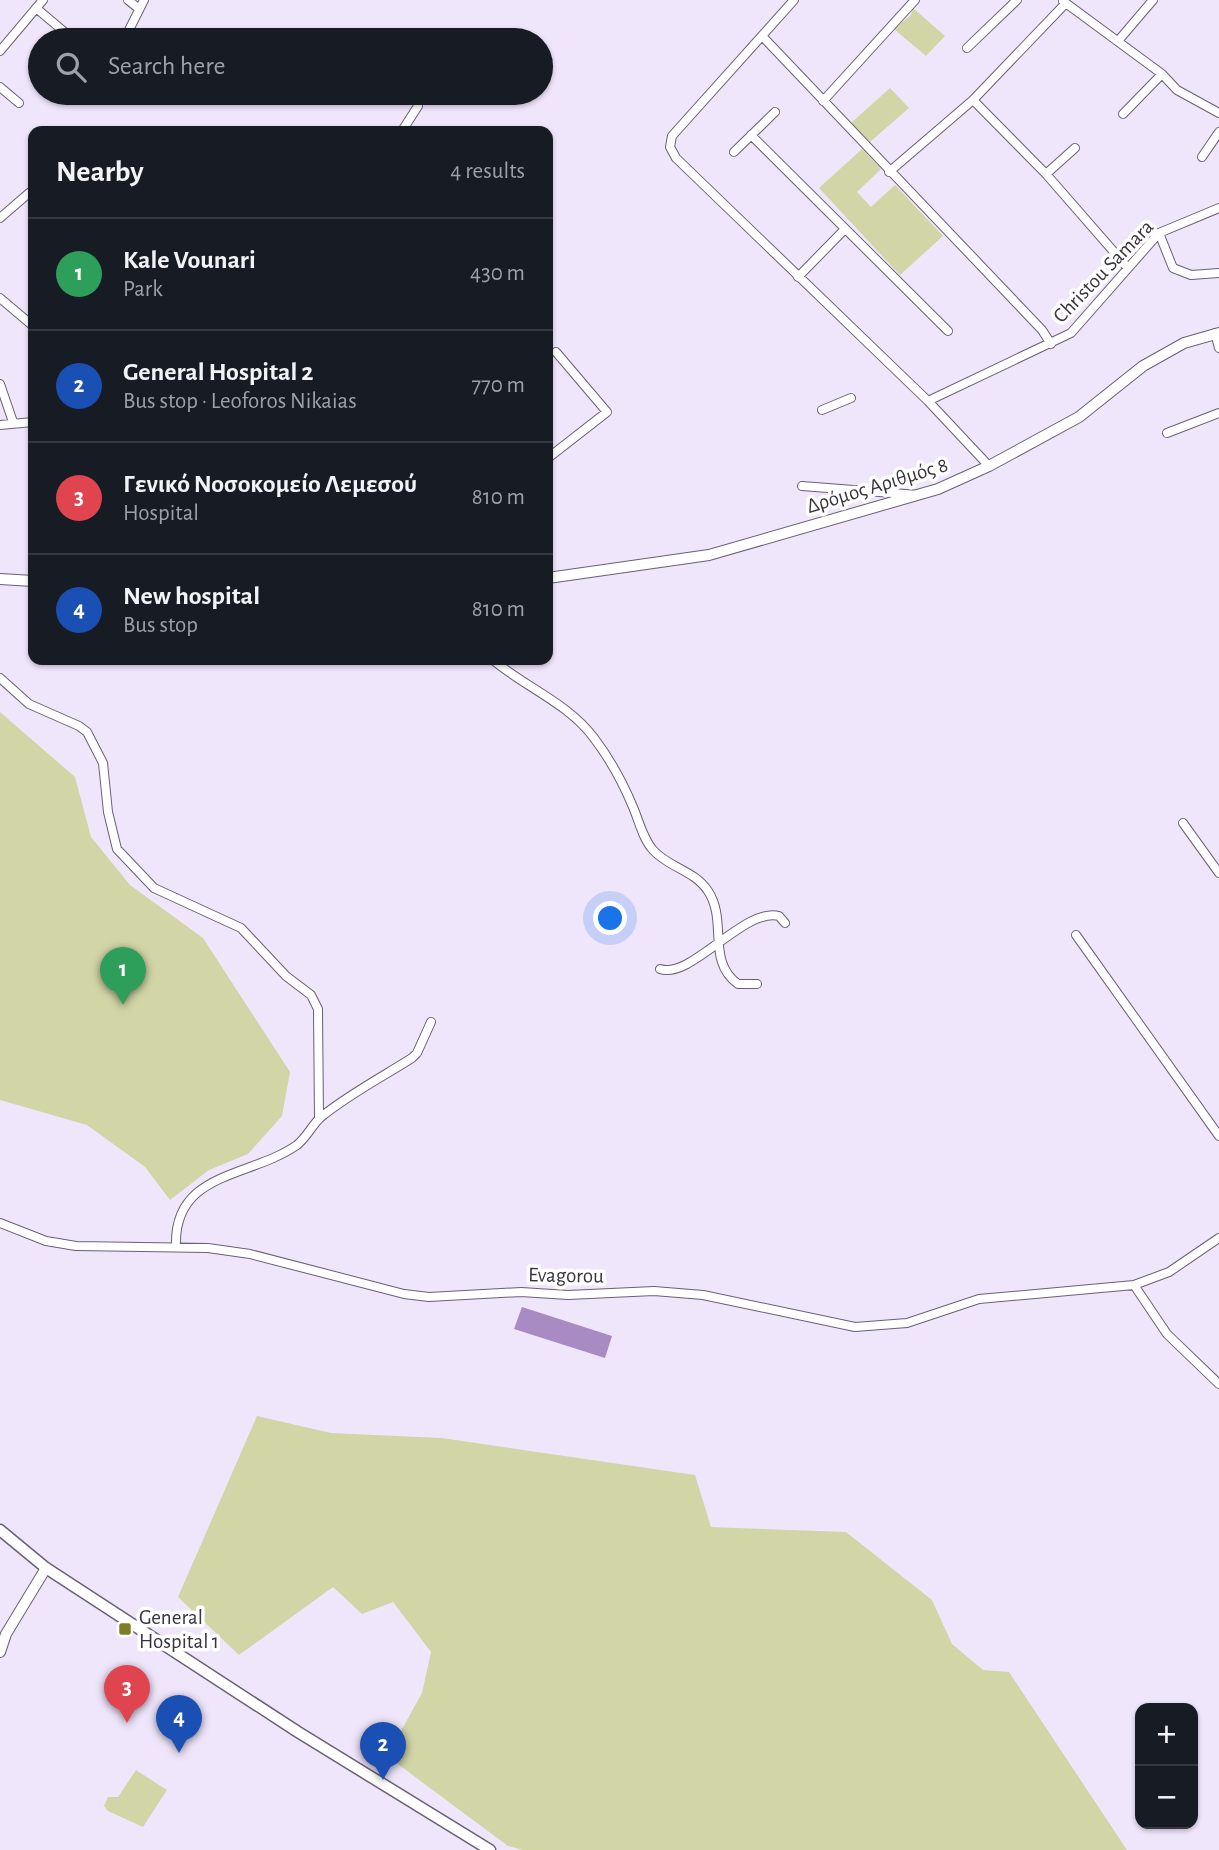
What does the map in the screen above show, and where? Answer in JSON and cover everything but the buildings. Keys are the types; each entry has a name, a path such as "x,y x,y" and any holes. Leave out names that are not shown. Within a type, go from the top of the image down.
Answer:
{"main road":[{"path":"0,1530 46,1568 298,1732 490,1850"}],"street":[{"path":"0,51 43,0"},
{"path":"128,0 138,8"},
{"path":"129,28 138,8 145,0"},
{"path":"794,0 672,136 670,146 676,159 928,401 989,466"},
{"path":"823,101 915,0"},
{"path":"967,48 1017,0"},
{"path":"1118,41 1153,0"},
{"path":"890,172 973,100 1063,2 1162,74 1177,90 1219,113"},
{"path":"36,8 60,28"},
{"path":"763,37 1042,330 1051,344"},
{"path":"1123,114 1162,74"},
{"path":"0,87 19,103"},
{"path":"973,100 1046,174 1128,268"},
{"path":"405,126 418,106"},
{"path":"734,152 775,111"},
{"path":"1202,157 1219,132"},
{"path":"751,135 948,331"},
{"path":"1046,174 1075,148"},
{"path":"0,218 28,194"},
{"name":"Christou Samara","path":"928,401 1051,344 1081,324 1159,233 1219,208"},
{"path":"798,276 845,229"},
{"path":"1159,233 1173,268 1191,275 1219,273"},
{"path":"0,298 28,322"},
{"path":"1217,333 1219,348"},
{"name":"Δρόμος Αριθμός 8","path":"553,577 709,555 918,495 989,466 1079,417 1143,366 1184,342 1217,333"},
{"path":"553,454 607,412 556,352"},
{"path":"0,384 13,422"},
{"path":"822,410 851,398"},
{"path":"1167,433 1219,413"},
{"path":"0,425 28,422"},
{"path":"803,486 918,495"},
{"path":"0,579 28,582"},
{"path":"500,665 571,714 594,737 619,777 653,850 691,873 709,893 719,921 718,956 733,981 738,984 757,984"},
{"path":"0,678 29,704 87,732 103,763 108,811 117,849 154,888 241,928 286,976 315,1000 318,1009 319,1119"},
{"path":"1183,823 1219,873"},
{"path":"660,969 672,970 718,945 729,933 765,916 779,916 785,923"},
{"path":"1076,935 1219,1136"},
{"path":"176,1247 177,1220 181,1210 196,1194 227,1175 286,1152 308,1135 319,1119 418,1053 431,1021"},
{"name":"Evagorou","path":"0,1223 46,1241 76,1246 208,1248 250,1254 404,1294 429,1297 521,1292 568,1295 654,1291 704,1296 855,1326 907,1322 979,1299 1134,1285 1169,1272 1219,1238"},
{"path":"1134,1285 1167,1334 1219,1384"},
{"path":"0,1652 6,1634 46,1568"}],"green space":[{"path":"913,8 945,36 926,56 894,29 911,15"},
{"path":"890,88 909,108 870,142 851,123"},
{"path":"862,149 881,169 857,192 871,207 895,185 943,236 900,275 819,188"},
{"path":"0,712 75,777 91,837 130,885 203,938 290,1072 282,1116 248,1154 209,1170 170,1200 145,1167 87,1125 0,1100"},
{"path":"257,1416 331,1433 442,1438 695,1475 711,1527 846,1532 932,1600 952,1644 983,1670 1009,1672 1127,1850 523,1850 508,1846 387,1756 422,1693 431,1652 393,1602 362,1614 333,1587 239,1655 178,1597"},
{"path":"136,1770 167,1790 143,1827 108,1811 104,1806 108,1797 118,1797"}],"shaded area":[{"path":"522,1307 612,1336 605,1358 514,1329"}],"place":[{"name":"Kale Vounari","path":"123,1005"},
{"name":"General Hospital 1","path":"125,1629"},
{"name":"Γενικό Νοσοκομείο Λεμεσού","path":"127,1723"},
{"name":"New hospital","path":"179,1753"},
{"name":"General Hospital 2","path":"383,1780"}]}
